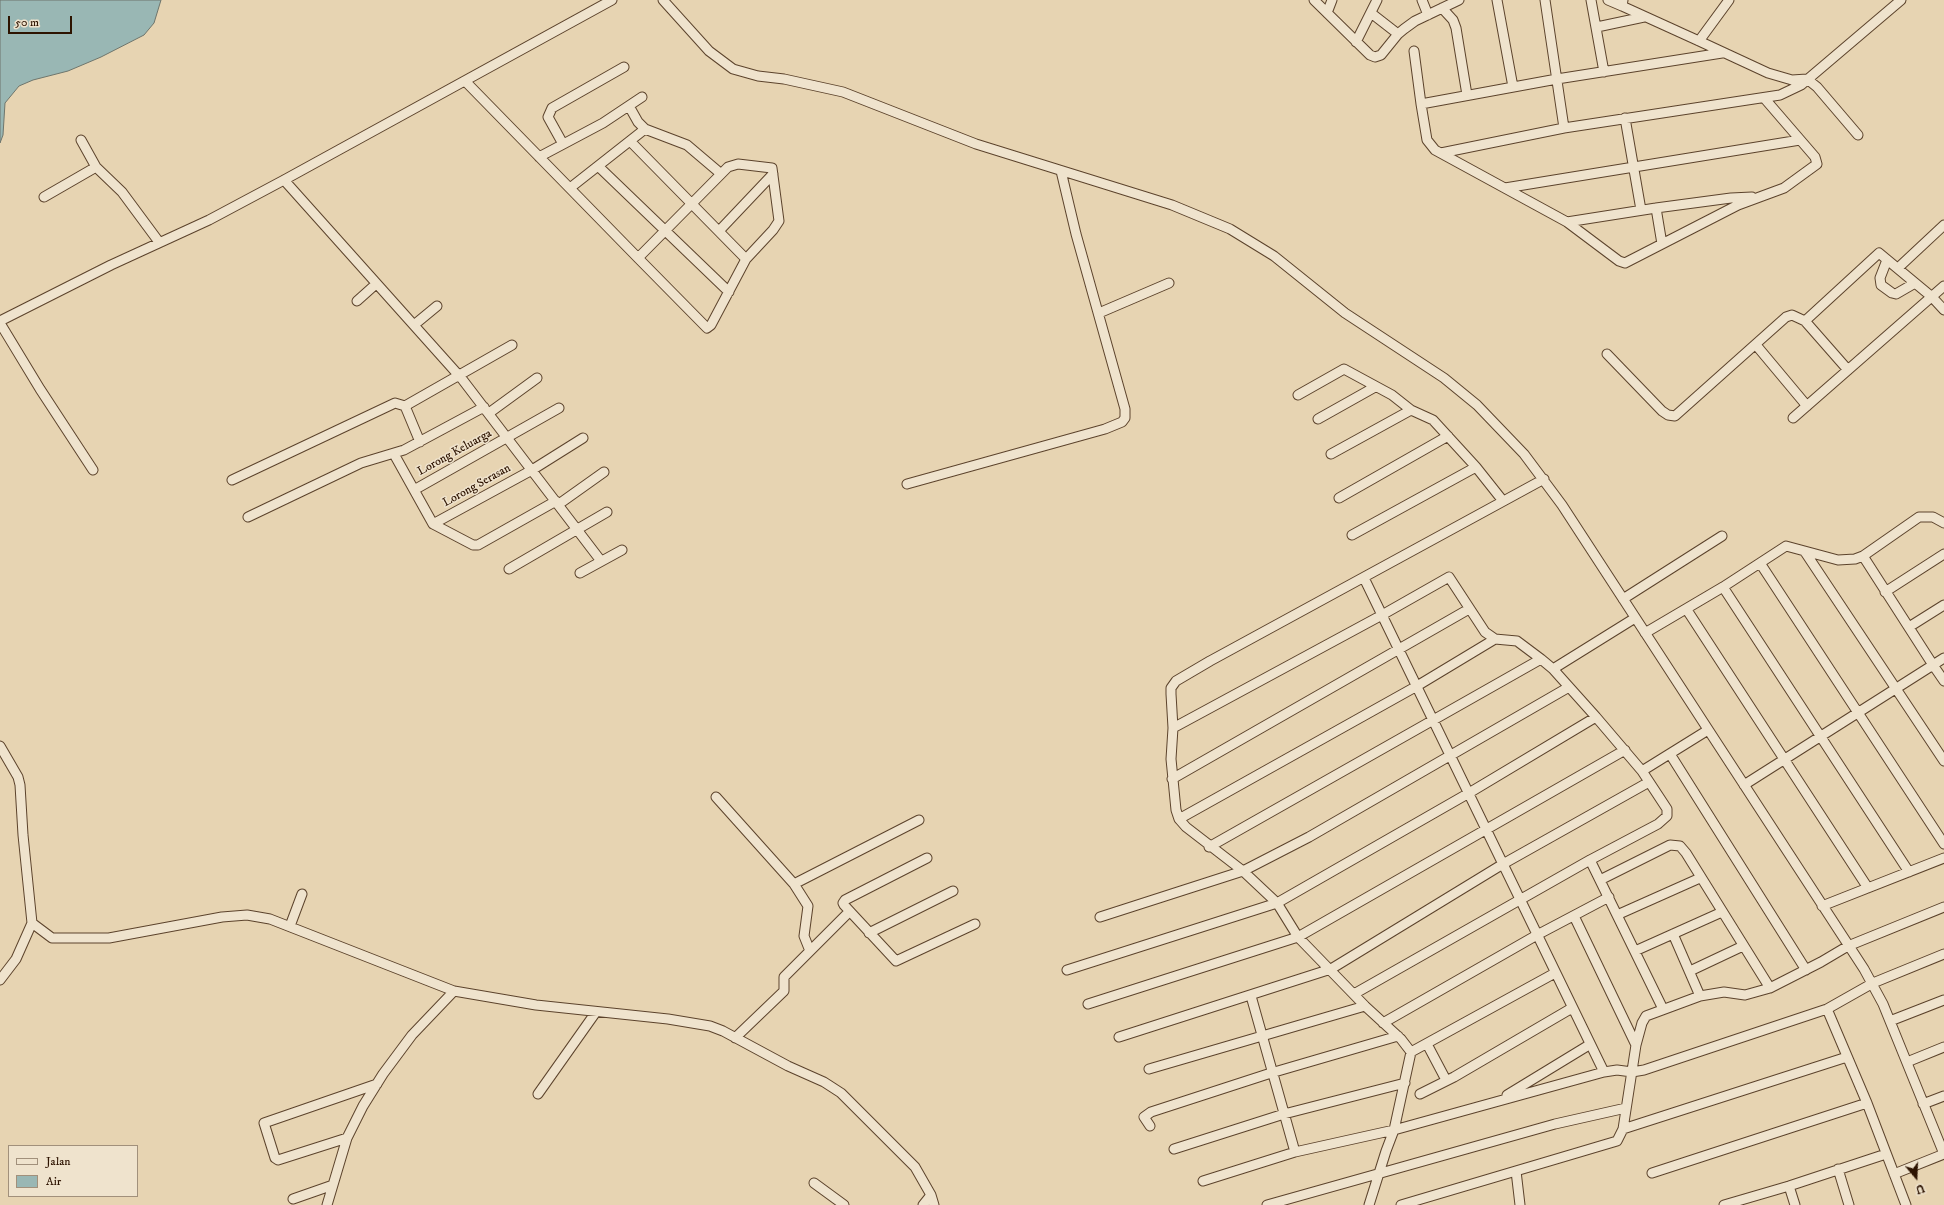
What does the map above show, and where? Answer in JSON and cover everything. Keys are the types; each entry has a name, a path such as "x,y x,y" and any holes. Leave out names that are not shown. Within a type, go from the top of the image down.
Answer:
{"street":[{"path":"93,470 40,389 0,322 160,242 209,220 612,0"},
{"path":"662,0 709,51 733,69 758,76 784,79 843,92 976,144 1125,190 1196,214 1230,229 1262,248 1345,313 1444,378 1494,420 1524,454 1544,480 1873,984 1890,1021 1943,1150 1894,1174"},
{"path":"1314,0 1356,42 1370,55 1375,57 1384,52 1398,34 1428,15 1459,0"},
{"path":"1327,13 1332,0"},
{"path":"1356,42 1377,0"},
{"path":"1422,0 1428,15"},
{"path":"1497,0 1513,87"},
{"path":"1545,0 1564,128"},
{"path":"1591,0 1604,72"},
{"path":"1608,0 1623,3 1644,17 1776,76 1792,80 1808,79 1817,87 1858,135"},
{"path":"1441,153 1564,128 1765,99 1788,93 1808,79 1901,0"},
{"path":"1698,41 1725,1"},
{"path":"1442,8 1453,20 1456,28 1467,95"},
{"path":"1371,13 1398,34"},
{"path":"1597,27 1644,17"},
{"path":"1414,51 1421,104 1429,144 1441,153 1567,222 1623,262 1629,261 1738,204 1784,188 1817,164 1815,157 1765,99"},
{"path":"1421,104 1557,79 1722,53"},
{"path":"563,144 548,117 552,108 624,67"},
{"path":"465,81 539,157 570,188 638,258 707,328 711,325 746,259 773,230 779,221 774,174 770,167 738,164 731,165 720,173 638,258"},
{"path":"539,157 603,123 642,97"},
{"path":"629,106 638,122 645,129 687,145 720,173"},
{"path":"1625,118 1641,210"},
{"path":"570,188 645,129"},
{"path":"81,140 96,167 122,192 160,242"},
{"path":"1505,188 1800,140"},
{"path":"630,141 746,259"},
{"path":"598,166 729,292"},
{"path":"44,197 96,167"},
{"path":"907,484 1105,429 1122,422 1125,418 1125,409 1061,171"},
{"path":"719,231 774,174"},
{"path":"284,180 460,376 601,561"},
{"path":"1567,222 1641,210 1731,198 1759,196"},
{"path":"1656,208 1662,244"},
{"path":"1898,268 1944,225"},
{"path":"1805,321 1879,253 1932,297 1944,310"},
{"path":"1887,260 1880,278 1881,285 1892,294 1896,294 1915,283"},
{"path":"1099,313 1169,283"},
{"path":"357,301 376,284"},
{"path":"1794,418 1944,286"},
{"path":"414,325 437,306"},
{"path":"1607,354 1662,411 1672,416 1675,416 1684,410 1786,317 1792,315 1805,321 1848,370"},
{"path":"404,406 460,376 512,345"},
{"path":"1756,345 1807,406"},
{"path":"1298,395 1344,369 1392,395 1411,410 1433,420 1476,467 1503,501"},
{"path":"248,517 361,464 394,454 420,442 486,410 537,378"},
{"path":"1318,419 1375,387"},
{"path":"232,480 396,403 404,406 420,442"},
{"name":"Lorong Keluarga","path":"414,490 559,408"},
{"path":"1332,454 1411,410"},
{"path":"1339,498 1448,436"},
{"name":"Lorong Serasan","path":"433,524 532,470 583,438"},
{"path":"394,454 433,524 475,545 557,503 604,472"},
{"path":"1352,535 1476,467"},
{"path":"1411,1052 1398,1036 1365,1006 1298,937 1277,903 1243,871 1209,847 1179,819 1176,810 1172,779 1171,760 1173,728 1171,688 1176,681 1210,661 1544,480"},
{"path":"509,569 577,528 607,512"},
{"path":"1645,634 1687,610 1786,546 1838,560 1855,559 1863,556 1919,517 1934,517 1944,523"},
{"path":"1623,599 1722,536"},
{"path":"580,573 622,550"},
{"path":"1805,552 1897,688 1944,761"},
{"path":"1885,592 1944,554"},
{"path":"1863,556 1944,681"},
{"path":"1760,563 1944,844"},
{"path":"1173,728 1382,616 1449,577 1485,632 1495,639 1517,641 1553,669 1625,750 1642,771 1667,809 1668,813 1665,818 1354,994"},
{"path":"1364,578 1486,828 1589,1045 1604,1072"},
{"path":"1723,587 1909,872"},
{"path":"1909,627 1944,605"},
{"path":"1172,779 1470,609"},
{"path":"1687,610 1783,760 1868,888"},
{"path":"1553,669 1635,618"},
{"path":"1179,819 1417,686 1495,639"},
{"path":"1744,785 1944,658"},
{"path":"1209,847 1233,832 1434,721 1542,659"},
{"path":"1100,917 1243,871 1309,837 1569,687"},
{"path":"1067,970 1277,903 1469,793 1596,717"},
{"path":"1642,771 1708,730"},
{"path":"0,746 18,777 20,785 23,835 32,923 16,959 0,980"},
{"path":"1088,1004 1298,937 1486,828 1625,750"},
{"path":"1670,754 1806,970"},
{"path":"1119,1037 1331,970 1503,864 1649,782"},
{"path":"716,797 794,884 808,906 804,936 810,950"},
{"path":"794,884 919,820"},
{"path":"1600,880 1674,844 1683,849 1770,988"},
{"path":"927,858 845,900 843,903 844,905 896,961 975,924"},
{"path":"1822,906 1944,858"},
{"path":"1590,860 1663,1009"},
{"path":"1617,915 1700,878"},
{"path":"869,933 953,891"},
{"path":"290,926 302,894"},
{"path":"1383,1023 1537,935 1609,897"},
{"path":"1401,1205 1618,1141 1623,1129 1636,1045 1643,1019 1650,1014 1700,996 1724,992 1745,995 1770,988 1806,970 1848,946 1944,907"},
{"path":"735,1038 784,991 784,978 786,974 849,912"},
{"path":"1635,951 1722,912"},
{"path":"32,923 52,938 109,938 222,917 247,915 270,919 290,926 454,991 536,1005 668,1019 710,1026 788,1066 824,1082 841,1093 915,1167 931,1195 934,1205"},
{"path":"1574,916 1636,1045"},
{"path":"1673,934 1700,996"},
{"path":"1690,971 1743,946"},
{"path":"1203,1181 1295,1152 1394,1130 1604,1072 1617,1070 1632,1072 1644,1070 1827,1010 1873,984 1944,954"},
{"path":"1411,1052 1555,973"},
{"path":"327,1205 347,1138 376,1084 412,1035 454,991"},
{"path":"1251,996 1271,1072 1295,1152"},
{"path":"1890,1021 1944,1000"},
{"path":"1148,1069 1365,1006"},
{"path":"1420,1094 1572,1008"},
{"path":"1827,1010 1867,1104 1906,1205"},
{"path":"538,1094 596,1012"},
{"path":"1150,1126 1144,1119 1146,1114 1271,1072 1398,1036"},
{"path":"1427,1044 1446,1080"},
{"path":"1497,1101 1589,1045"},
{"path":"1907,1062 1944,1048"},
{"path":"1369,1205 1378,1174 1394,1130 1411,1052"},
{"path":"1623,1129 1847,1058"},
{"path":"1174,1149 1284,1114 1405,1083"},
{"path":"347,1138 278,1160 275,1158 264,1123 376,1084"},
{"path":"1923,1104 1944,1096"},
{"path":"1652,1173 1867,1104"},
{"path":"1268,1205 1555,1124 1626,1108"},
{"path":"1724,1205 1740,1203 1886,1154"},
{"path":"1838,1169 1849,1205"},
{"path":"1516,1171 1520,1205"},
{"path":"814,1183 844,1205"},
{"path":"293,1199 333,1185"},
{"path":"1789,1186 1795,1205"},
{"path":"923,1205 931,1195"}],"water":[{"path":"0,0 161,0 154,23 144,35 101,57 68,71 33,80 19,86 5,103 3,135 0,143"}]}
